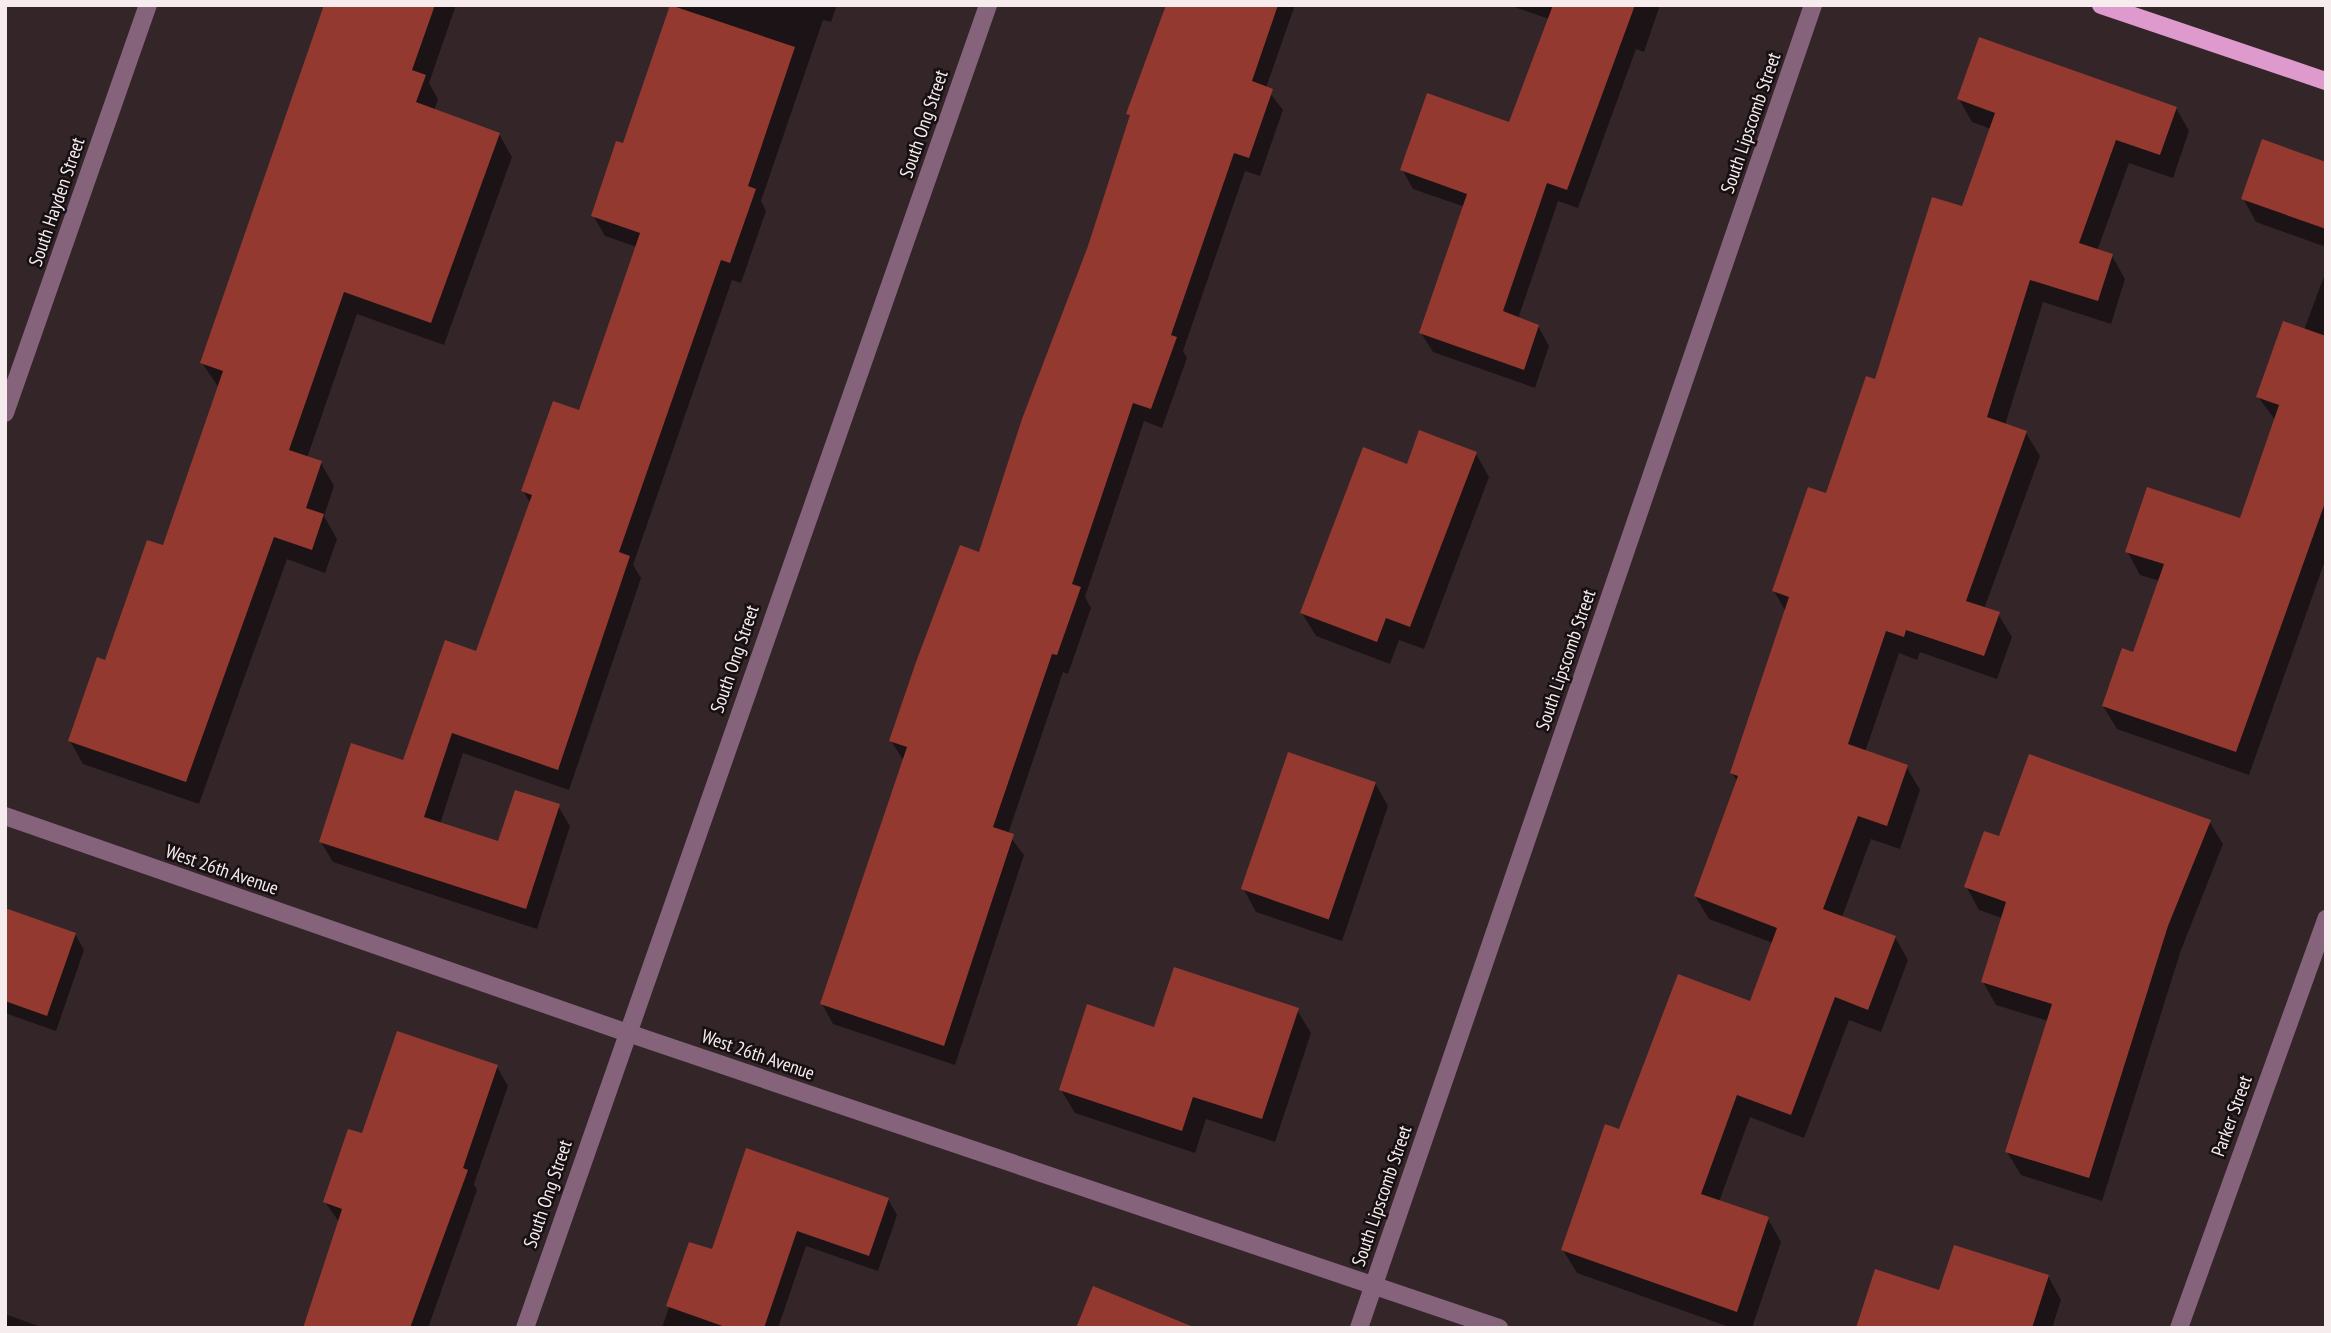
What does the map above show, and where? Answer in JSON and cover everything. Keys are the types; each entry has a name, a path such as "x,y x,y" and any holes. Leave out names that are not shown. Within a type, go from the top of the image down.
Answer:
{"main road":[{"path":"2101,5 2326,81"}],"street":[{"name":"South Hayden Street","path":"5,413 148,5"},
{"name":"South Ong Street","path":"525,1328 625,1032 988,5"},
{"name":"South Lipscomb Street","path":"1359,1328 1814,5"},
{"name":"West 26th Avenue","path":"5,816 625,1032 1499,1328"},
{"name":"Parker Street","path":"2179,1328 2326,919"}],"building":[{"path":"324,5 435,5 412,70 426,75 416,102 500,133 431,323 344,292 289,450 322,461 306,508 324,514 312,550 274,537 186,782 68,741 97,657 105,660 147,540 163,545 223,371 200,363"},
{"path":"670,5 795,47 748,186 756,189 730,263 721,260 619,552 630,556 558,770 452,733 424,817 498,841 515,790 560,804 526,909 319,842 351,743 403,760 445,640 476,651 532,495 521,491 553,401 579,410 640,233 591,216 616,141 623,143"},
{"path":"1166,5 1278,5 1252,81 1273,89 1249,158 1234,153 1171,335 1177,337 1151,409 1133,403 1072,584 1081,587 1057,655 1052,654 993,827 1014,834 944,1046 820,1004 907,747 889,741 916,662 960,545 979,552 1022,419 1088,246 1130,115 1126,114"},
{"path":"1553,5 1635,5 1567,190 1547,183 1503,311 1539,325 1524,370 1419,333 1467,194 1400,170 1427,93 1509,122"},
{"path":"1979,37 2177,107 2160,155 2116,140 2079,243 2113,254 2098,301 2030,280 1987,417 2027,431 1966,601 2000,612 1984,656 1906,630 1904,637 1886,631 1848,744 1908,765 1887,826 1858,816 1823,909 1896,936 1868,1010 1835,997 1791,1115 1737,1095 1701,1194 1769,1217 1737,1312 1561,1250 1605,1124 1619,1129 1678,974 1750,1001 1777,928 1694,896 1738,776 1730,773 1789,597 1772,591 1808,487 1826,493 1866,376 1875,379 1932,197 1962,206 1995,113 1957,99"},
{"path":"2262,139 2326,162 2326,229 2241,199"},
{"path":"2283,321 2326,336 2326,500 2236,752 2102,706 2122,648 2133,652 2164,564 2125,552 2147,487 2240,518 2279,405 2256,397"},
{"path":"1419,430 1477,452 1410,627 1386,618 1377,642 1300,613 1363,447 1407,464"},
{"path":"1288,752 1376,782 1329,919 1241,889"},
{"path":"2029,754 2211,820 2168,926 2089,1178 2005,1152 2052,1004 1981,982 2006,902 1964,887 1984,831 1999,836"},
{"path":"5,908 76,933 47,1016 5,1001"},
{"path":"1174,967 1299,1008 1262,1119 1193,1097 1182,1131 1059,1090 1087,1004 1154,1027"},
{"path":"397,1031 498,1065 463,1168 468,1170 410,1328 303,1328 342,1209 323,1202 348,1129 362,1133"},
{"path":"746,1148 889,1198 869,1256 797,1231 764,1328 728,1328 666,1306 689,1242 712,1249"},
{"path":"1954,1245 2049,1275 2032,1328 1856,1328 1875,1269 1939,1290"},
{"path":"1093,1286 1191,1326 1191,1328 1076,1328"}]}
